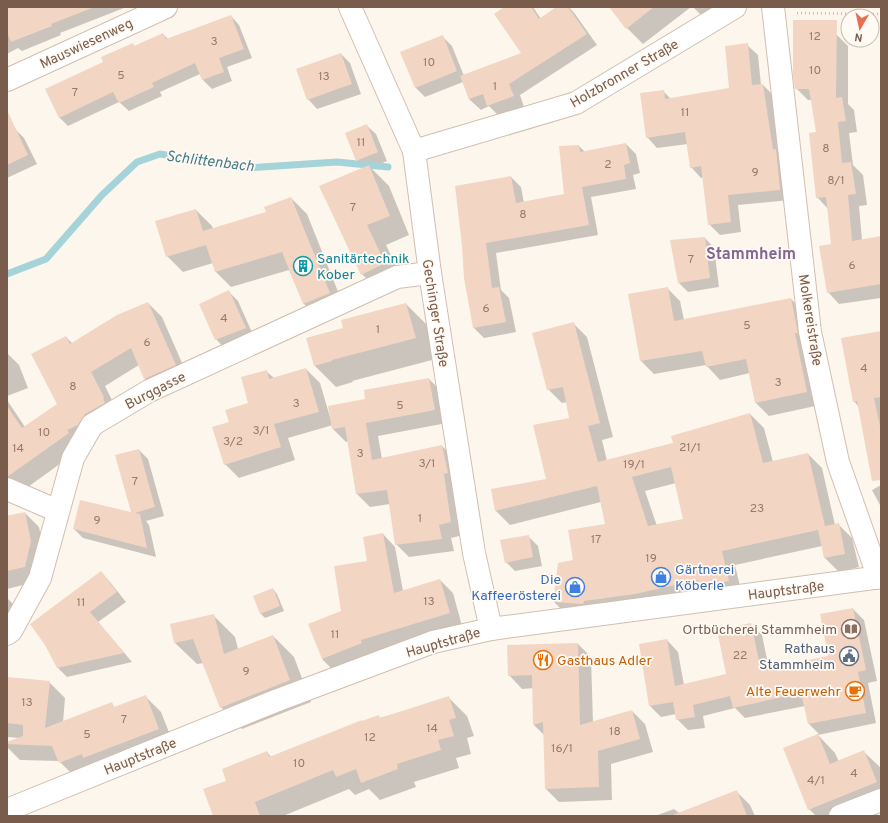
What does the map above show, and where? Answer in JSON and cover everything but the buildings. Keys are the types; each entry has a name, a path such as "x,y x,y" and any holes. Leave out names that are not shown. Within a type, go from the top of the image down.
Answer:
{"street":[{"name":"Mauswiesenweg","path":"7,80 166,7"},
{"name":"Gechinger Straße","path":"350,7 414,151 430,273 474,553 491,629"},
{"name":"Holzbronner Straße","path":"414,151 576,103 735,7"},
{"name":"Molkereistraße","path":"774,10 810,332 838,462 878,578"},
{"name":"Burggasse","path":"7,634 11,631 40,578 73,458 92,425 149,391 397,277 430,273"},
{"path":"7,489 58,511"},
{"name":"Hauptstraße","path":"7,810 278,700 433,642 491,629 685,602 878,578"},
{"path":"840,816 881,800"}],"path":[{"path":"774,10 881,14"}],"waterway":[{"name":"Schlittenbach","path":"7,274 46,259 102,195 137,162 160,154 246,168 337,162 388,167"}],"place":[{"name":"Sanitärtechnik Kober","path":"303,266"},
{"name":"Gärtnerei Köberle","path":"661,577"},
{"name":"Die Kaffeerösterei","path":"575,587"},
{"name":"Ortbücherei Stammheim","path":"851,629"},
{"name":"Rathaus Stammheim","path":"849,656"},
{"name":"Gasthaus Adler","path":"543,660"},
{"name":"Alte Feuerwehr","path":"855,691"}],"district":[{"name":"Stammheim","path":"751,253"}]}
